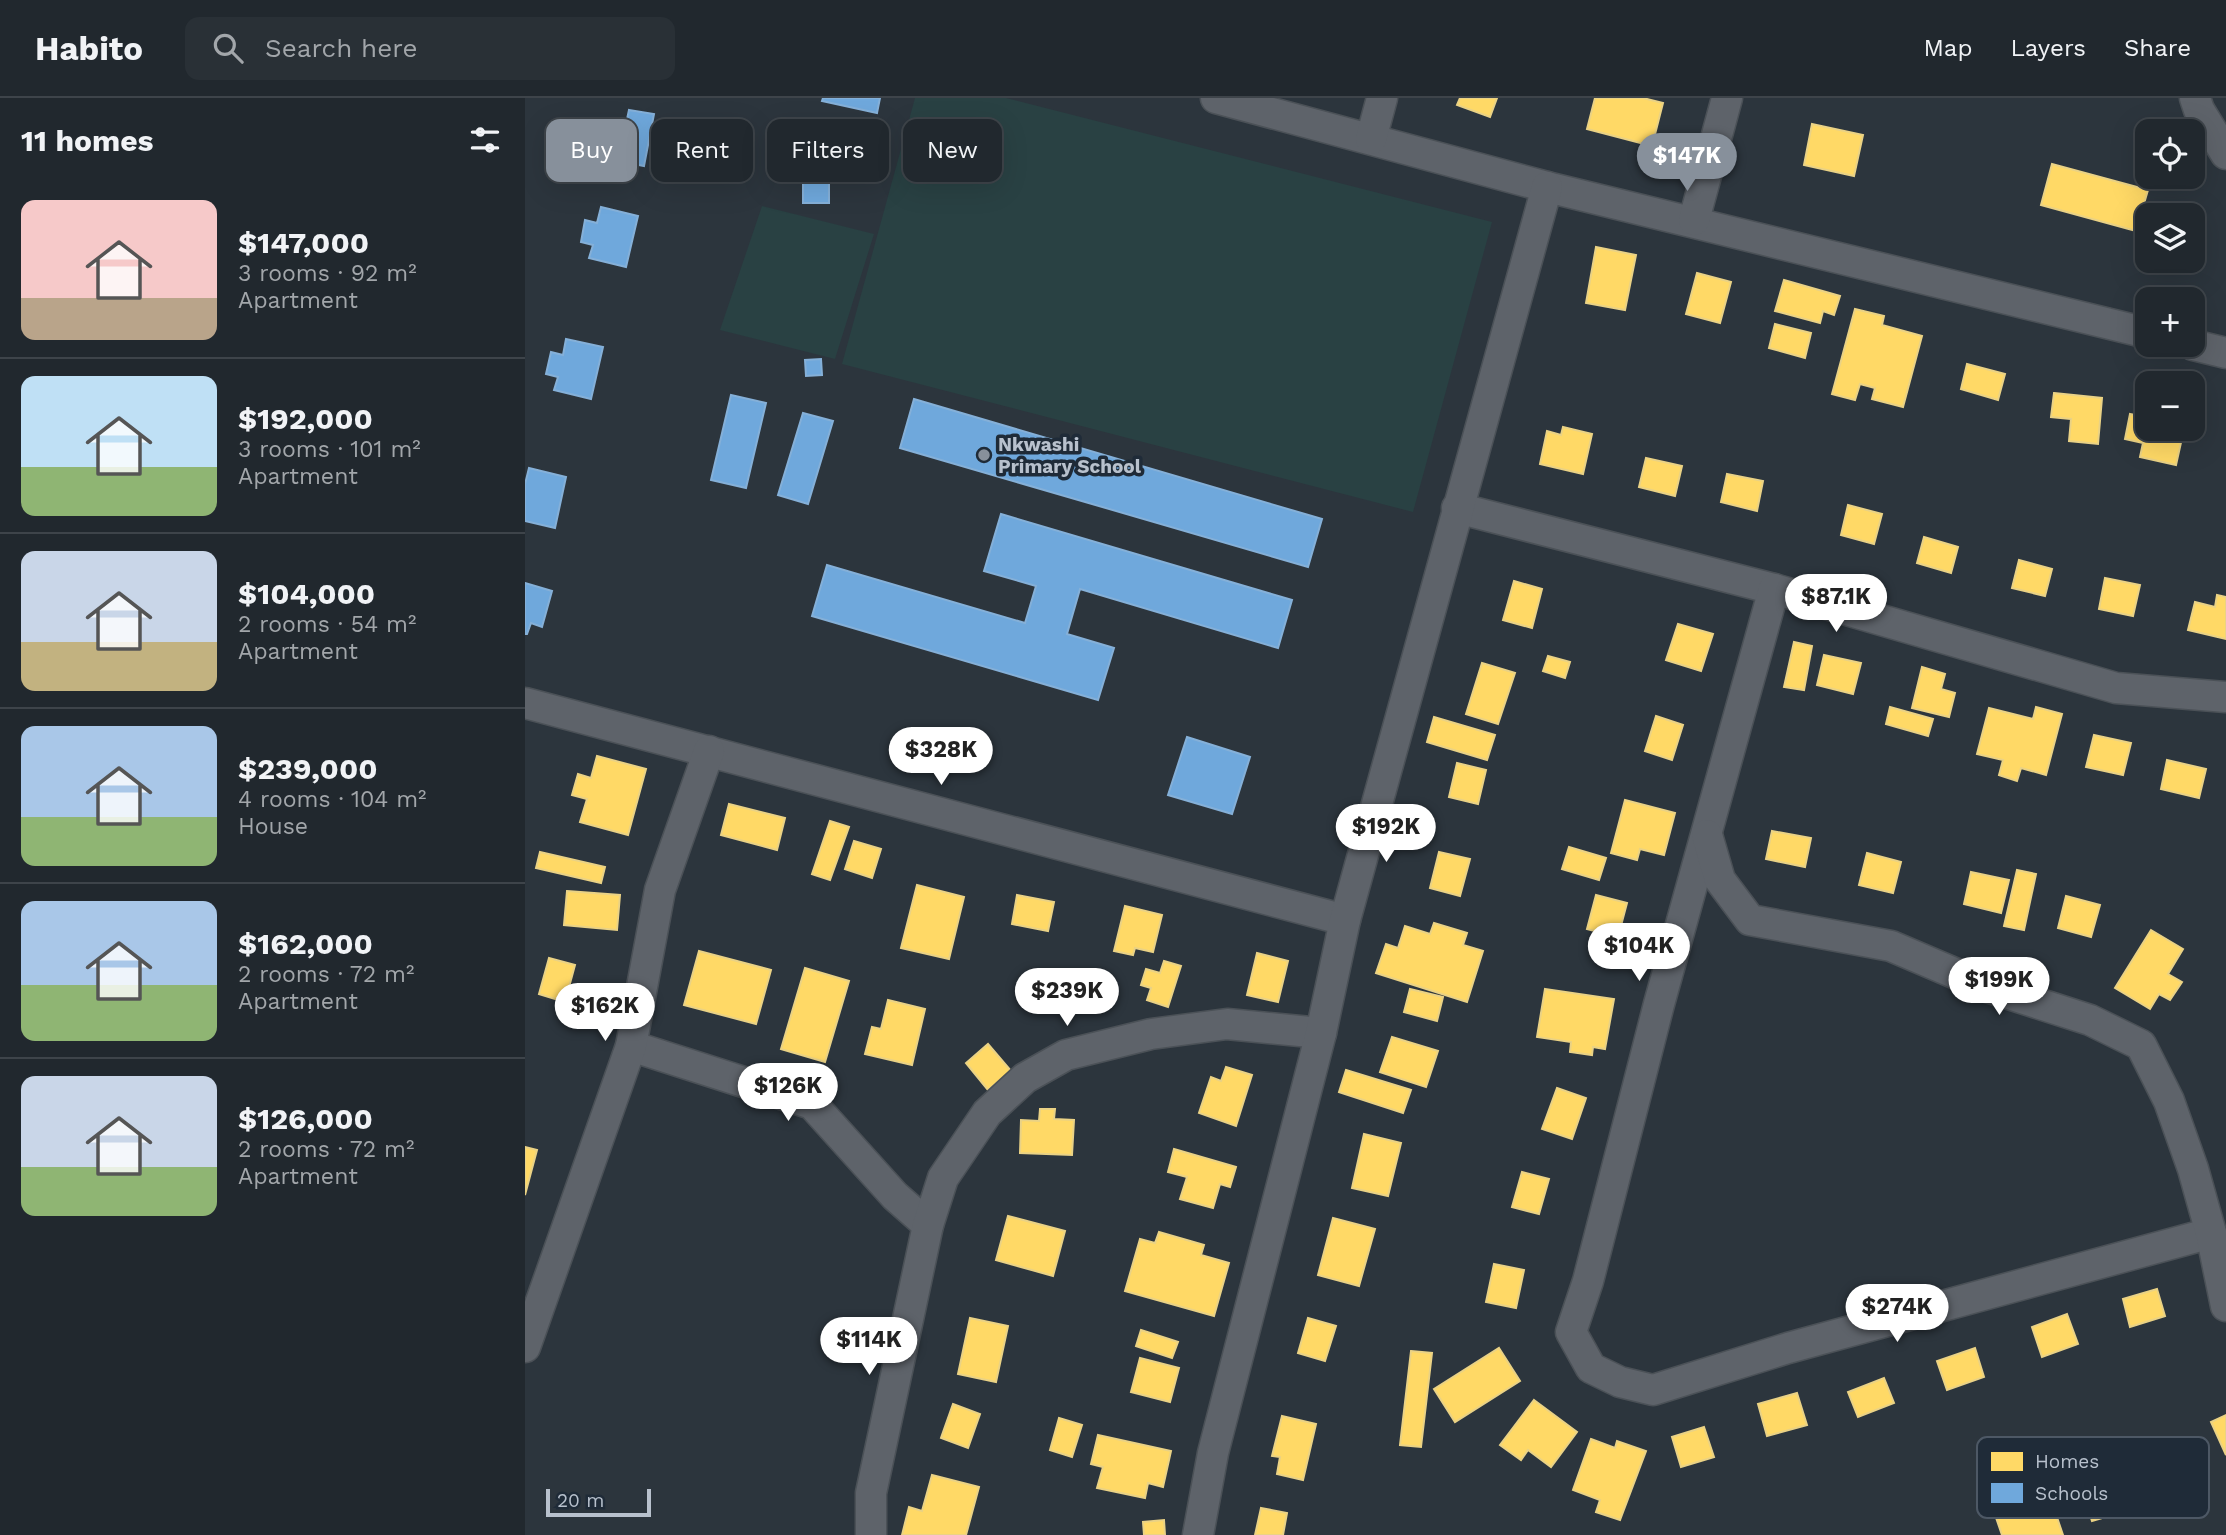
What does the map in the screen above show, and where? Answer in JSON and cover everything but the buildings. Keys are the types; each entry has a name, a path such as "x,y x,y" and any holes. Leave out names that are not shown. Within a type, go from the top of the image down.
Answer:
{"street":[{"path":"1216,98 1547,187 1693,220 2135,330"},
{"path":"1371,139 1383,98"},
{"path":"1693,220 1727,98"},
{"path":"2195,98 2199,110 2226,154"},
{"path":"1198,1535 1213,1453 1321,1033 1345,920 1547,187"},
{"path":"2205,348 2226,353"},
{"path":"1457,508 1774,589 2116,688 2226,696"},
{"path":"1774,589 1588,1281 1571,1332 1591,1368 1620,1382 1653,1390 1788,1348 2211,1233"},
{"path":"525,703 1345,920"},
{"path":"525,1347 631,1046 660,890 709,751"},
{"path":"1707,835 1720,880 1750,920 1891,946 1987,987 2089,1020 2141,1045 2169,1101 2211,1233 2226,1306"},
{"path":"871,1535 871,1493 927,1225 943,1178 987,1114 1025,1078 1066,1055 1151,1034 1227,1024 1321,1033"},
{"path":"631,1046 812,1104 895,1196 927,1225"}],"green space":[{"path":"915,98 1006,98 1492,222 1413,512 842,364 903,142 903,182 1002,182 1002,119 909,119"},
{"path":"762,206 874,234 835,359 720,330"}],"place":[{"name":"Nkwashi Primary School","path":"984,455"}]}
